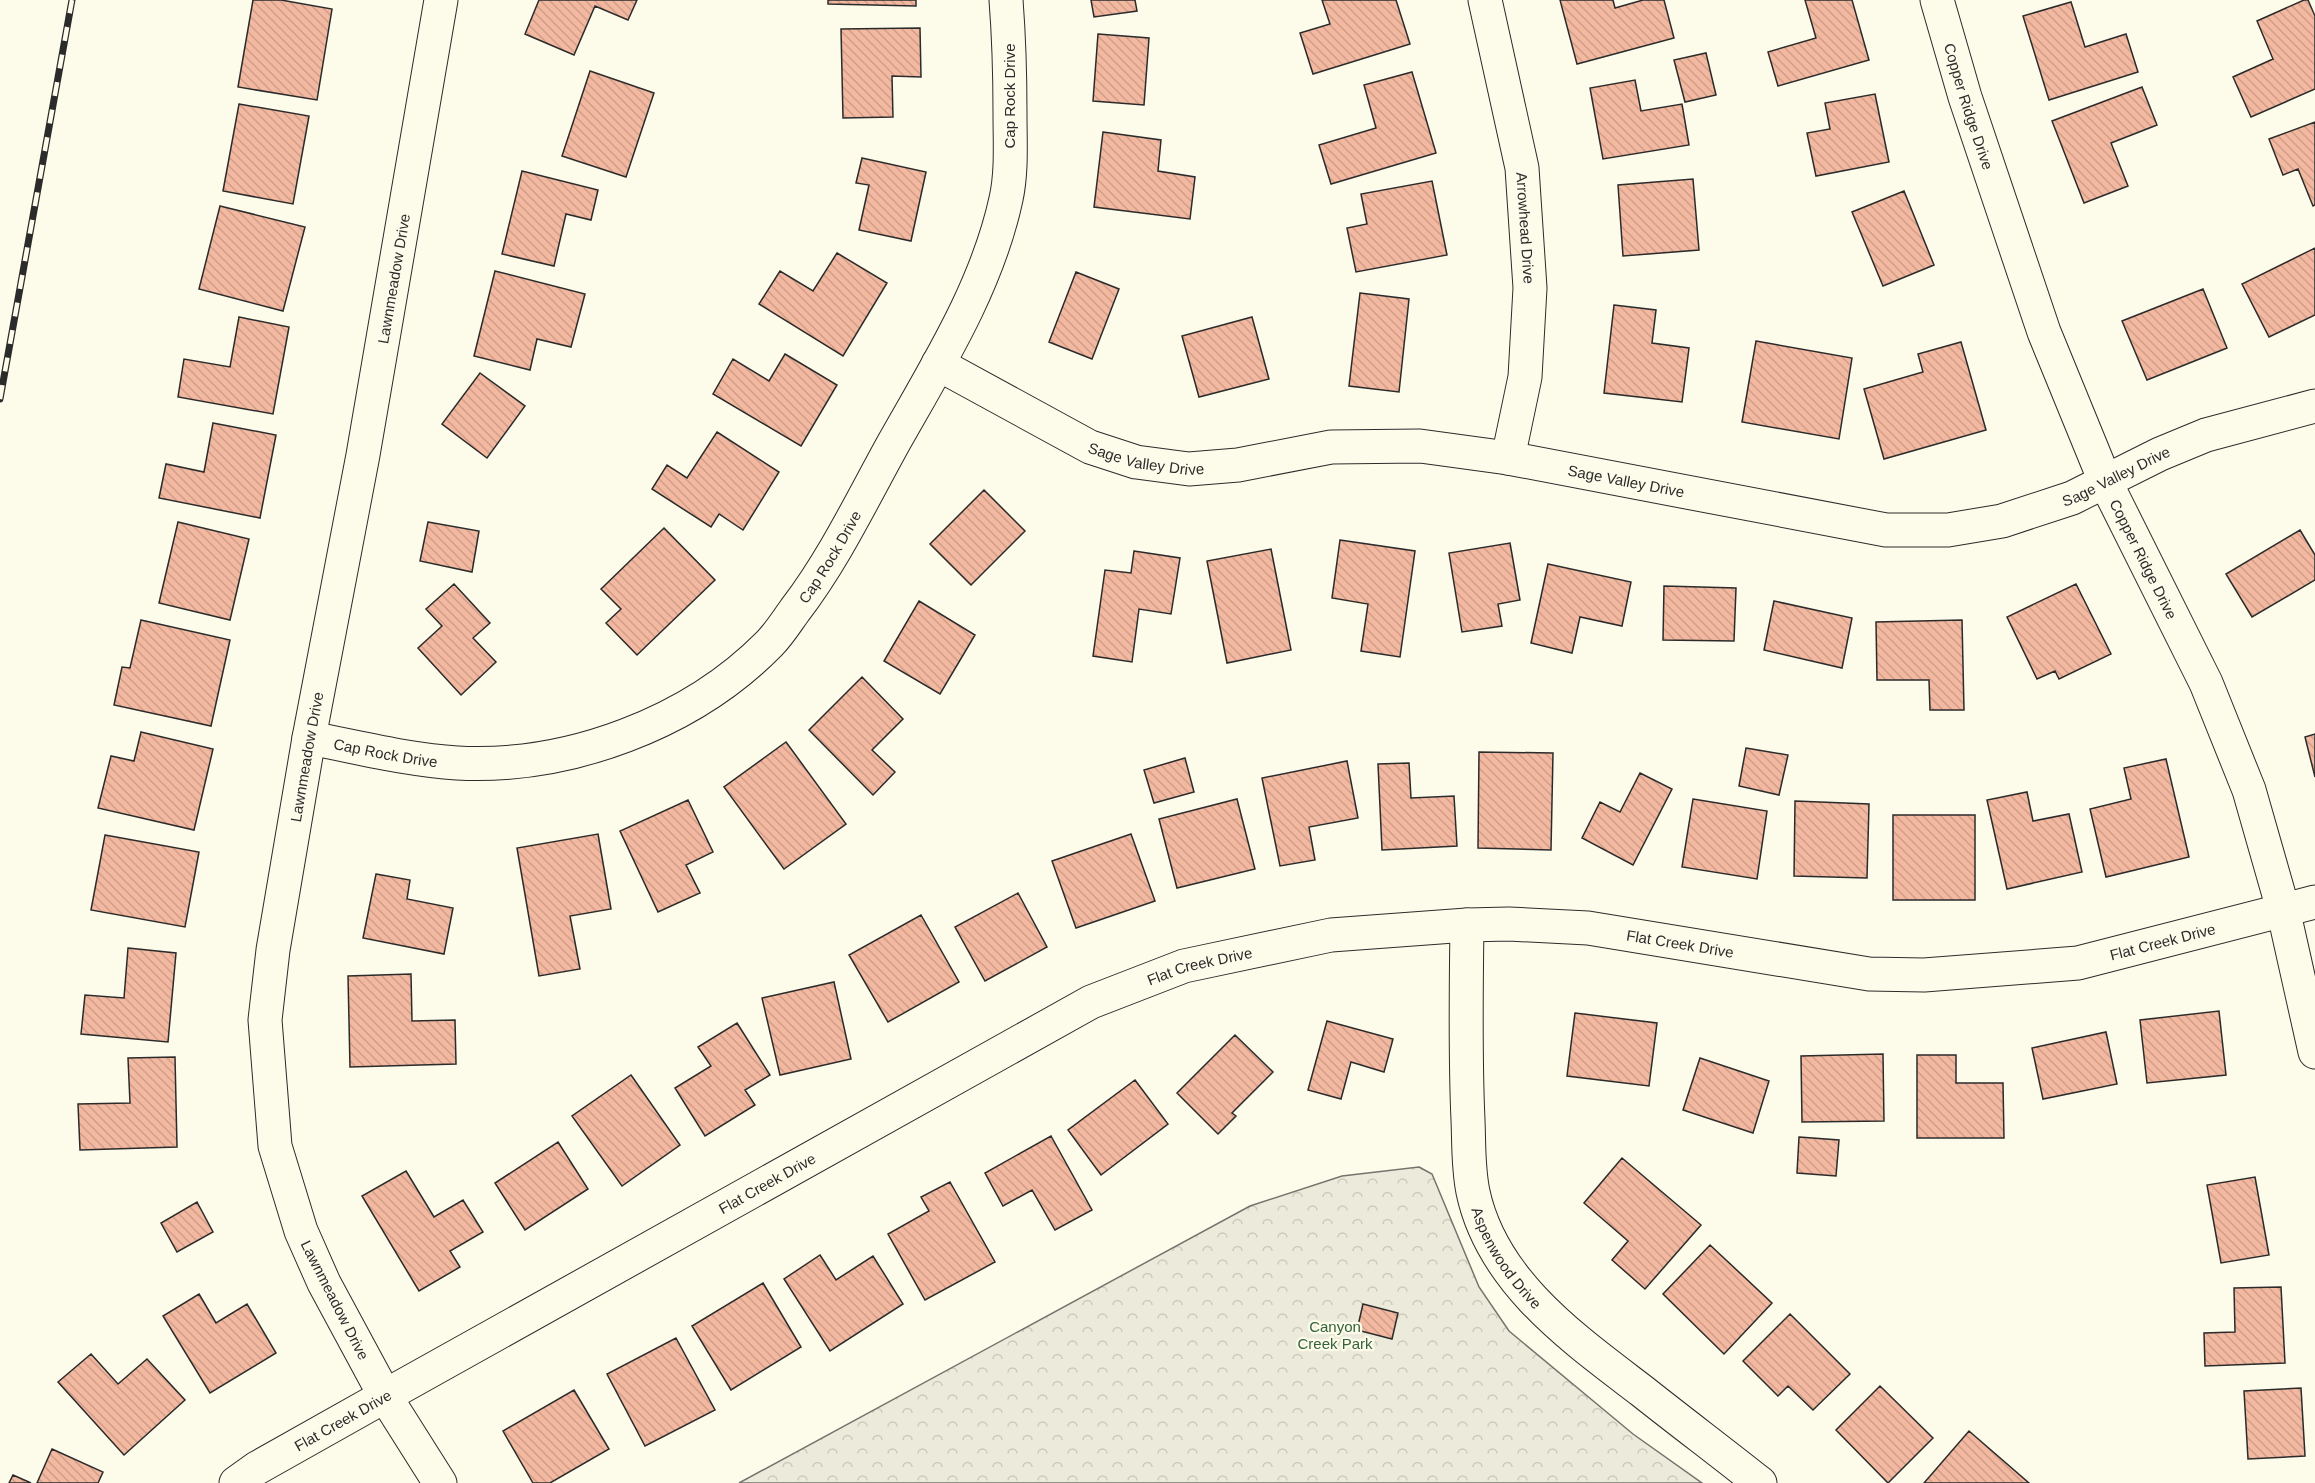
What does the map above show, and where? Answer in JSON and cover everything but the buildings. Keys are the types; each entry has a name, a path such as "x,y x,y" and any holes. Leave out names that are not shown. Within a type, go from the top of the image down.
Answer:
{"street":[{"name":"Lawnmeadow Drive","path":"440,1483 385,1396 324,1284 301,1231 275,1146 267,1067 266,1020 268,987 309,738 363,456 441,0"},
{"name":"Cap Rock Drive","path":"309,738 402,757 462,763 516,760 568,752 619,740 680,711 720,686 771,642 818,580 969,305 996,239 1007,195 1010,148 1009,41 1006,0"},
{"name":"Arrowhead Drive","path":"1485,0 1522,168 1530,288 1525,377 1509,458"},
{"name":"Copper Ridge Drive","path":"1937,0 1965,97 2044,332 2105,481 2206,683 2229,737 2248,790 2283,909 2315,1052"},
{"name":"Sage Valley Drive","path":"938,364 1090,447 1136,462 1189,469 1238,465 1331,447 1420,446 1509,458 1886,530 1948,530 2002,521 2072,498 2160,454 2206,435 2315,406"},
{"name":"Flat Creek Drive","path":"236,1483 257,1468 1091,1002 1184,966 1331,935 1509,924 1588,928 1869,974 1924,975 2078,963 2315,902"},
{"name":"Aspenwood Drive","path":"1467,925 1465,1068 1468,1153 1473,1192 1481,1220 1500,1259 1561,1328 1760,1483"}],"green space":[{"name":"Canyon Creek Park","path":"1419,1167 1432,1174 1479,1287 1509,1331 1633,1434 1702,1483 739,1483 1250,1206 1342,1176"}],"railway":[{"path":"0,399 72,0"}]}
